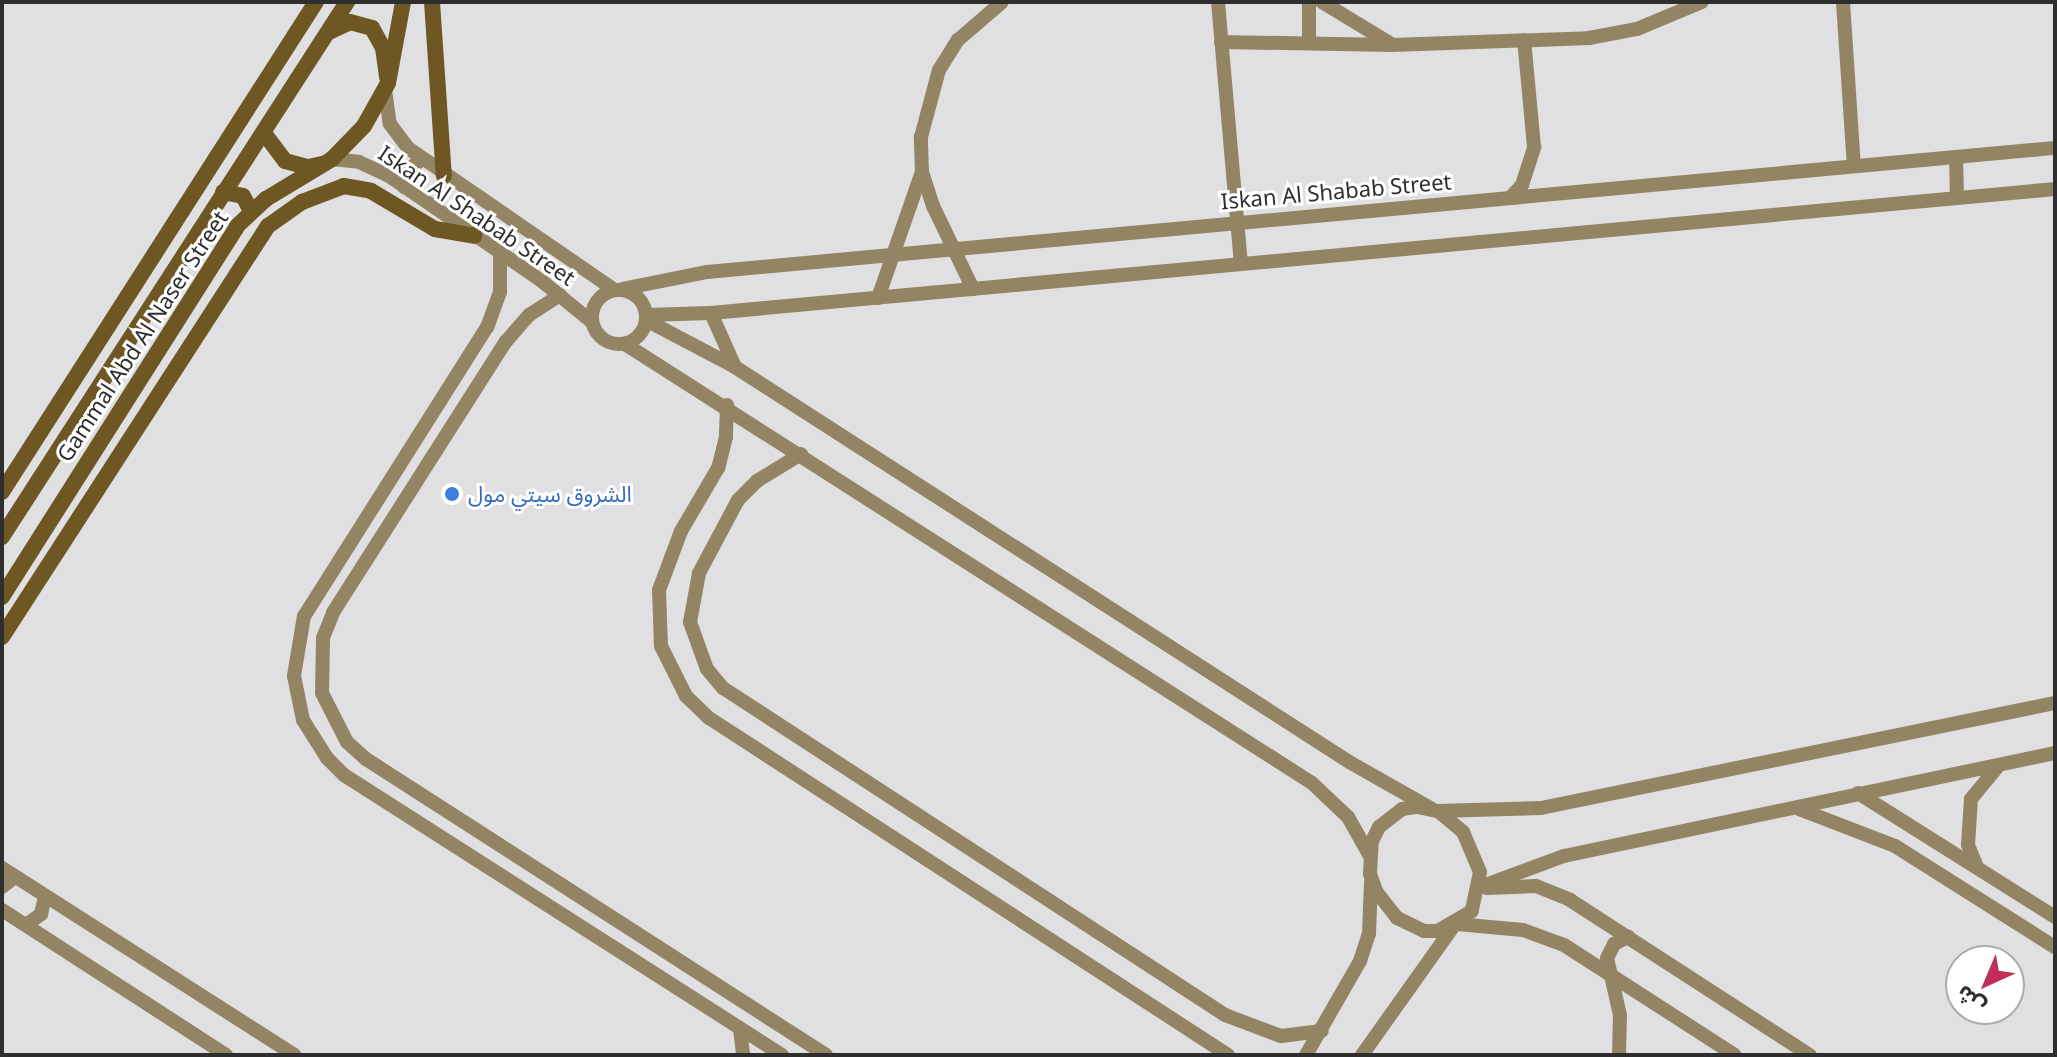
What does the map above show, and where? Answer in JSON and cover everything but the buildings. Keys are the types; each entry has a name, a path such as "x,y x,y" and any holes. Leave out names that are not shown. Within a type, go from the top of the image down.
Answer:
{"main road":[{"path":"2,492 316,2"},
{"name":"Gammal Abd Al Naser Street","path":"5,526 347,2"},
{"name":"Gammal Abd Al Naser Street","path":"2,597 224,245 251,211 332,159 364,126 388,83 403,2"},
{"path":"432,2 444,176"},
{"path":"327,35 350,22 372,28 383,48 388,83"},
{"path":"264,133 275,154 296,166 332,159"},
{"path":"2,637 268,226 302,202 344,186 371,191 435,229 474,236"},
{"path":"223,192 243,196 251,211"}],"street":[{"path":"973,289 952,249 922,172 921,137 939,70 958,40 1002,2"},
{"path":"1218,2 1241,264"},
{"path":"1309,2 1309,43"},
{"path":"1322,2 1392,45"},
{"path":"1221,42 1392,45 1614,35 1702,2"},
{"path":"1843,2 1854,166"},
{"path":"1510,198 1522,185 1534,147 1524,40"},
{"name":"Iskan Al Shabab Street","path":"388,83 382,96 390,124 422,159 618,289 707,272 2055,148"},
{"path":"1956,157 1957,198"},
{"name":"Iskan Al Shabab Street","path":"332,159 375,167 560,295 592,322"},
{"path":"404,187 408,170 422,159"},
{"path":"878,298 922,172"},
{"path":"646,317 2055,189"},
{"path":"500,254 500,292 487,327 304,616 294,666 303,720 327,758 344,775 782,1055"},
{"path":"1362,1055 1455,926 1472,911 1480,888 1471,844 1435,810 1351,763 735,367 646,317 637,296 618,289 598,298 592,322 600,337 625,344 727,405 1312,783 1348,817 1370,856"},
{"path":"560,295 529,315 506,341 333,613 323,638 322,693 347,742 366,759 826,1055"},
{"path":"711,313 735,367"},
{"path":"625,344 640,335 646,317"},
{"path":"727,405 726,437 718,468 681,531 659,590 661,646 686,696 709,718 1228,1055"},
{"path":"801,454 738,500 699,573 690,622 695,647 723,688 1225,1015 1281,1036 1322,1031"},
{"path":"1306,1055 1348,988 1369,934 1370,856 1379,827 1402,809 1541,808 2055,703"},
{"path":"1480,888 1542,862 2055,753"},
{"path":"1977,867 1968,845 1971,799 2000,764"},
{"path":"1858,793 2055,917"},
{"path":"1794,808 1871,834 2055,947"},
{"path":"1922,863 1923,851 1936,841"},
{"path":"2,868 294,1055"},
{"path":"1370,874 1386,906 1409,926 1438,931 1455,926 1501,926 1544,936 1608,973 1731,1053"},
{"path":"2,887 15,877"},
{"path":"1480,888 1536,886 1570,900 1810,1055"},
{"path":"26,925 41,914 45,896"},
{"path":"2,910 226,1055"},
{"path":"1619,1055 1620,1015 1608,973 1610,950 1628,937"},
{"path":"740,1029 743,1055"},
{"path":"1712,1055 1731,1053"}],"place":[{"name":"الشروق سيتي مول","path":"452,494"}]}
